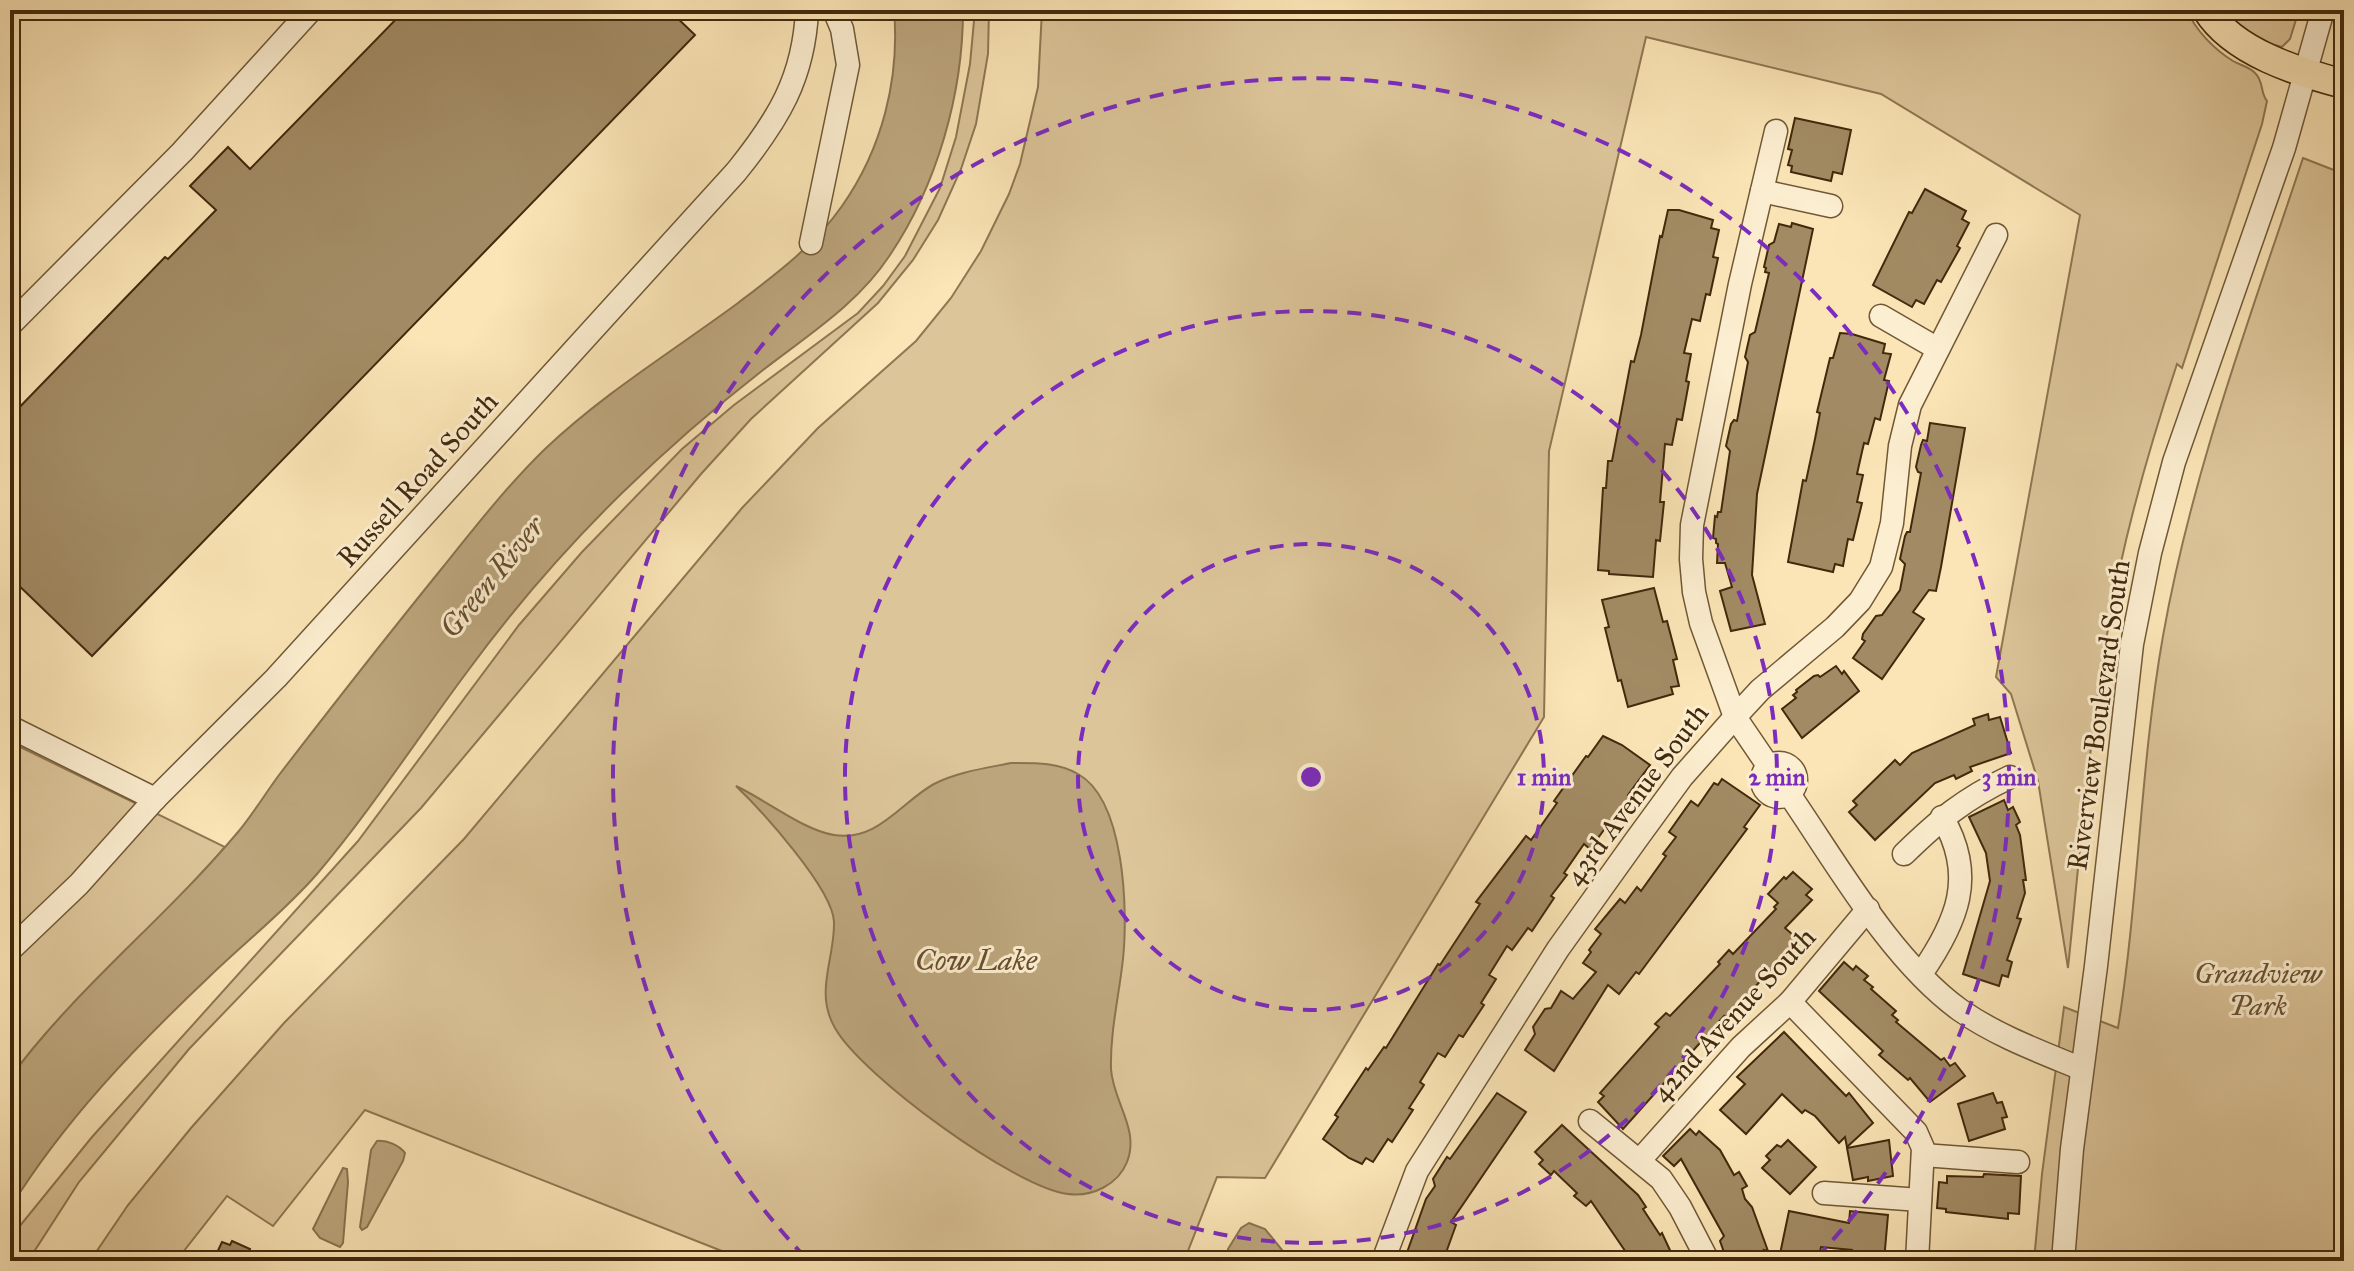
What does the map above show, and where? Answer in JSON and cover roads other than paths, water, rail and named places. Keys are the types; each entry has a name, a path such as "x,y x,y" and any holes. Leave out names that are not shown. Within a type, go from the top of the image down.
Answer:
{"main road":[{"path":"2207,10 2237,42 2306,72 2344,84"}],"street":[{"path":"10,325 182,152 311,10"},
{"name":"Russell Road South","path":"10,950 79,884 155,799 276,678 736,172 776,119 791,90 805,38 807,10"},
{"path":"811,243 848,65 842,29 834,10"},
{"name":"Riverview Boulevard South","path":"2063,1261 2070,1162 2132,644 2150,553 2174,462 2284,148 2323,10"},
{"name":"43rd Avenue South","path":"1383,1261 1417,1171 1558,949 1682,777 1735,717 1698,608 1691,559 1692,525 1740,284 1776,131"},
{"path":"1762,191 1831,206"},
{"path":"1996,235 1910,405 1900,446 1892,523 1881,567 1860,601 1835,627 1760,690 1735,717 1769,767 1762,777 1765,790 1776,797 1789,794 1868,909 1921,974 1960,1010 2007,1037 2082,1069"},
{"path":"1881,316 1938,349"},
{"path":"10,727 155,799"},
{"path":"1904,854 1942,817 1981,791 2010,777"},
{"path":"1921,974 1947,932 1960,891 1958,855 1942,817"},
{"name":"42nd Avenue South","path":"1640,1160 1741,1047 1790,1002 1868,909"},
{"path":"1790,1002 1908,1121 1923,1151 1917,1261"},
{"path":"1590,1121 1661,1179 1680,1207 1708,1261"},
{"path":"1923,1151 2018,1162"},
{"path":"1824,1193 1920,1200"}],"water":[{"name":"Green River","path":"894,10 963,10 962,42 952,106 934,169 907,228 877,273 848,304 708,415 580,536 521,602 317,874 181,1003 102,1086 53,1145 10,1208 10,1078 63,1014 238,832 381,645 531,463 591,409 780,270 831,220 856,184 878,137 891,87"},
{"name":"Cow Lake","path":"1011,763 1062,767 1078,774 1094,787 1106,807 1120,858 1124,938 1111,1069 1128,1127 1130,1150 1123,1170 1111,1183 1086,1194 1068,1194 1044,1187 978,1151 906,1100 850,1048 835,1028 826,1001 834,922 831,908 794,851 736,786 810,827 834,835 850,836 876,827 934,784 972,771"},
{"path":"377,1141 392,1144 405,1153 367,1227 362,1230 371,1150"},
{"path":"343,1168 347,1169 348,1182 343,1243 340,1247 320,1238 313,1229"},
{"path":"1249,1223 1265,1229 1291,1261 1236,1261 1228,1249 1241,1228"}],"park label":[{"name":"Grandview Park","path":"2258,989"}]}
